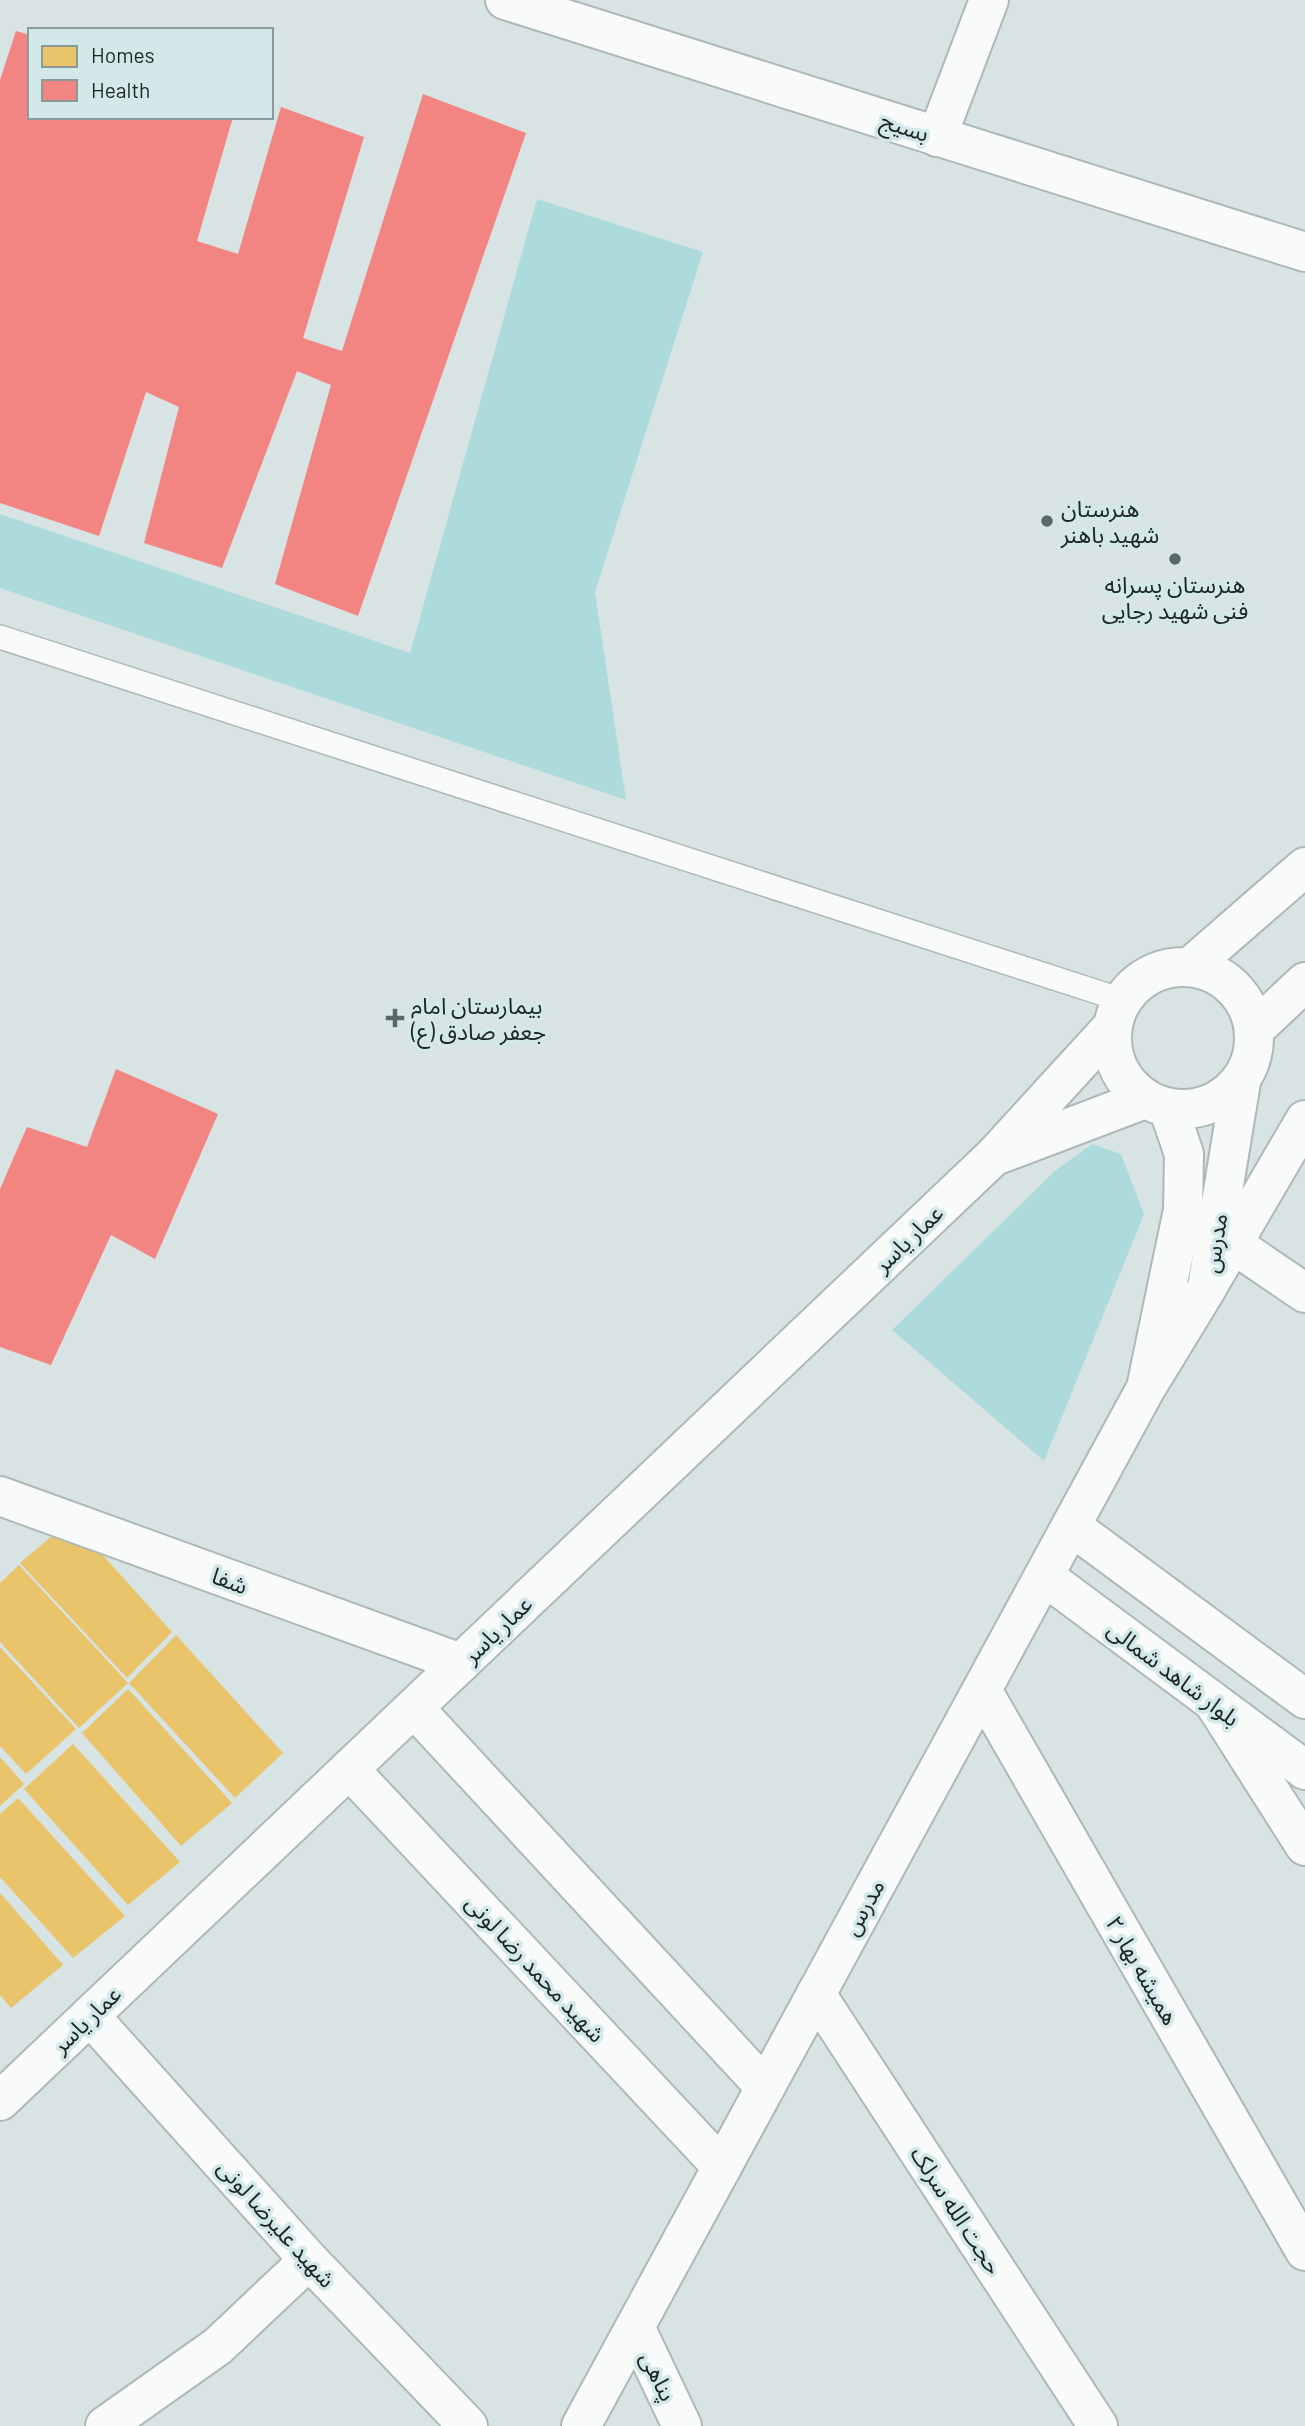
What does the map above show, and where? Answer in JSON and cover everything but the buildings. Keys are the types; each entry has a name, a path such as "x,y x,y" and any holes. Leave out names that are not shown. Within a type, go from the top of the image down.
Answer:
{"street":[{"path":"937,137 989,0"},
{"name":"بسیج","path":"518,2 1305,252"},
{"path":"1190,967 1305,867"},
{"path":"1170,967 1190,967 1213,973 1233,987 1247,1007 1254,1030 1253,1057 1241,1082 1221,1100 1197,1110 1157,1105 1126,1082 1113,1056 1117,1013 1135,985 1151,973 1170,967"},
{"path":"1254,1030 1305,982"},
{"name":"عمار یاسر","path":"0,2101 995,1156 1117,1013"},
{"name":"مدرس","path":"581,2426 1146,1388 1208,1288 1241,1082"},
{"name":"عمار یاسر","path":"995,1156 1157,1105"},
{"name":"مدرس","path":"1146,1388 1183,1210 1184,1154 1157,1105"},
{"path":"1208,1288 1305,1120"},
{"path":"1233,1244 1305,1293"},
{"name":"شفا","path":"9,1511 461,1663"},
{"path":"1071,1526 1305,1699"},
{"name":"بلوار شاهد شمالی","path":"1044,1576 1305,1770"},
{"name":"همیشه بهار ۲","path":"982,1690 1305,2251"},
{"path":"1214,1702 1305,1846"},
{"path":"414,1708 765,2087"},
{"name":"شهید محمد رضا لونی","path":"349,1769 722,2167"},
{"name":"حجت الله سرلک","path":"816,1994 1098,2426"},
{"name":"شهید علیرضا لونی","path":"90,2016 309,2260 468,2426"},
{"path":"105,2426 218,2346 309,2260"},
{"name":"پناهی","path":"635,2327 682,2426"}],"lane":[{"path":"0,637 1117,1013"}],"shaded area":[{"path":"537,199 703,252 595,592 626,800 0,588 0,514 410,653"},
{"path":"1092,1144 1121,1154 1144,1214 1044,1461 892,1330 1056,1170"}],"place":[{"name":"هنرستان شهید باهنر","path":"1047,521"},
{"name":"هنرستان پسرانه فنی شهید رجایی","path":"1175,559"},
{"name":"بیمارستان امام جعفر صادق (ع)","path":"395,1018"}]}
